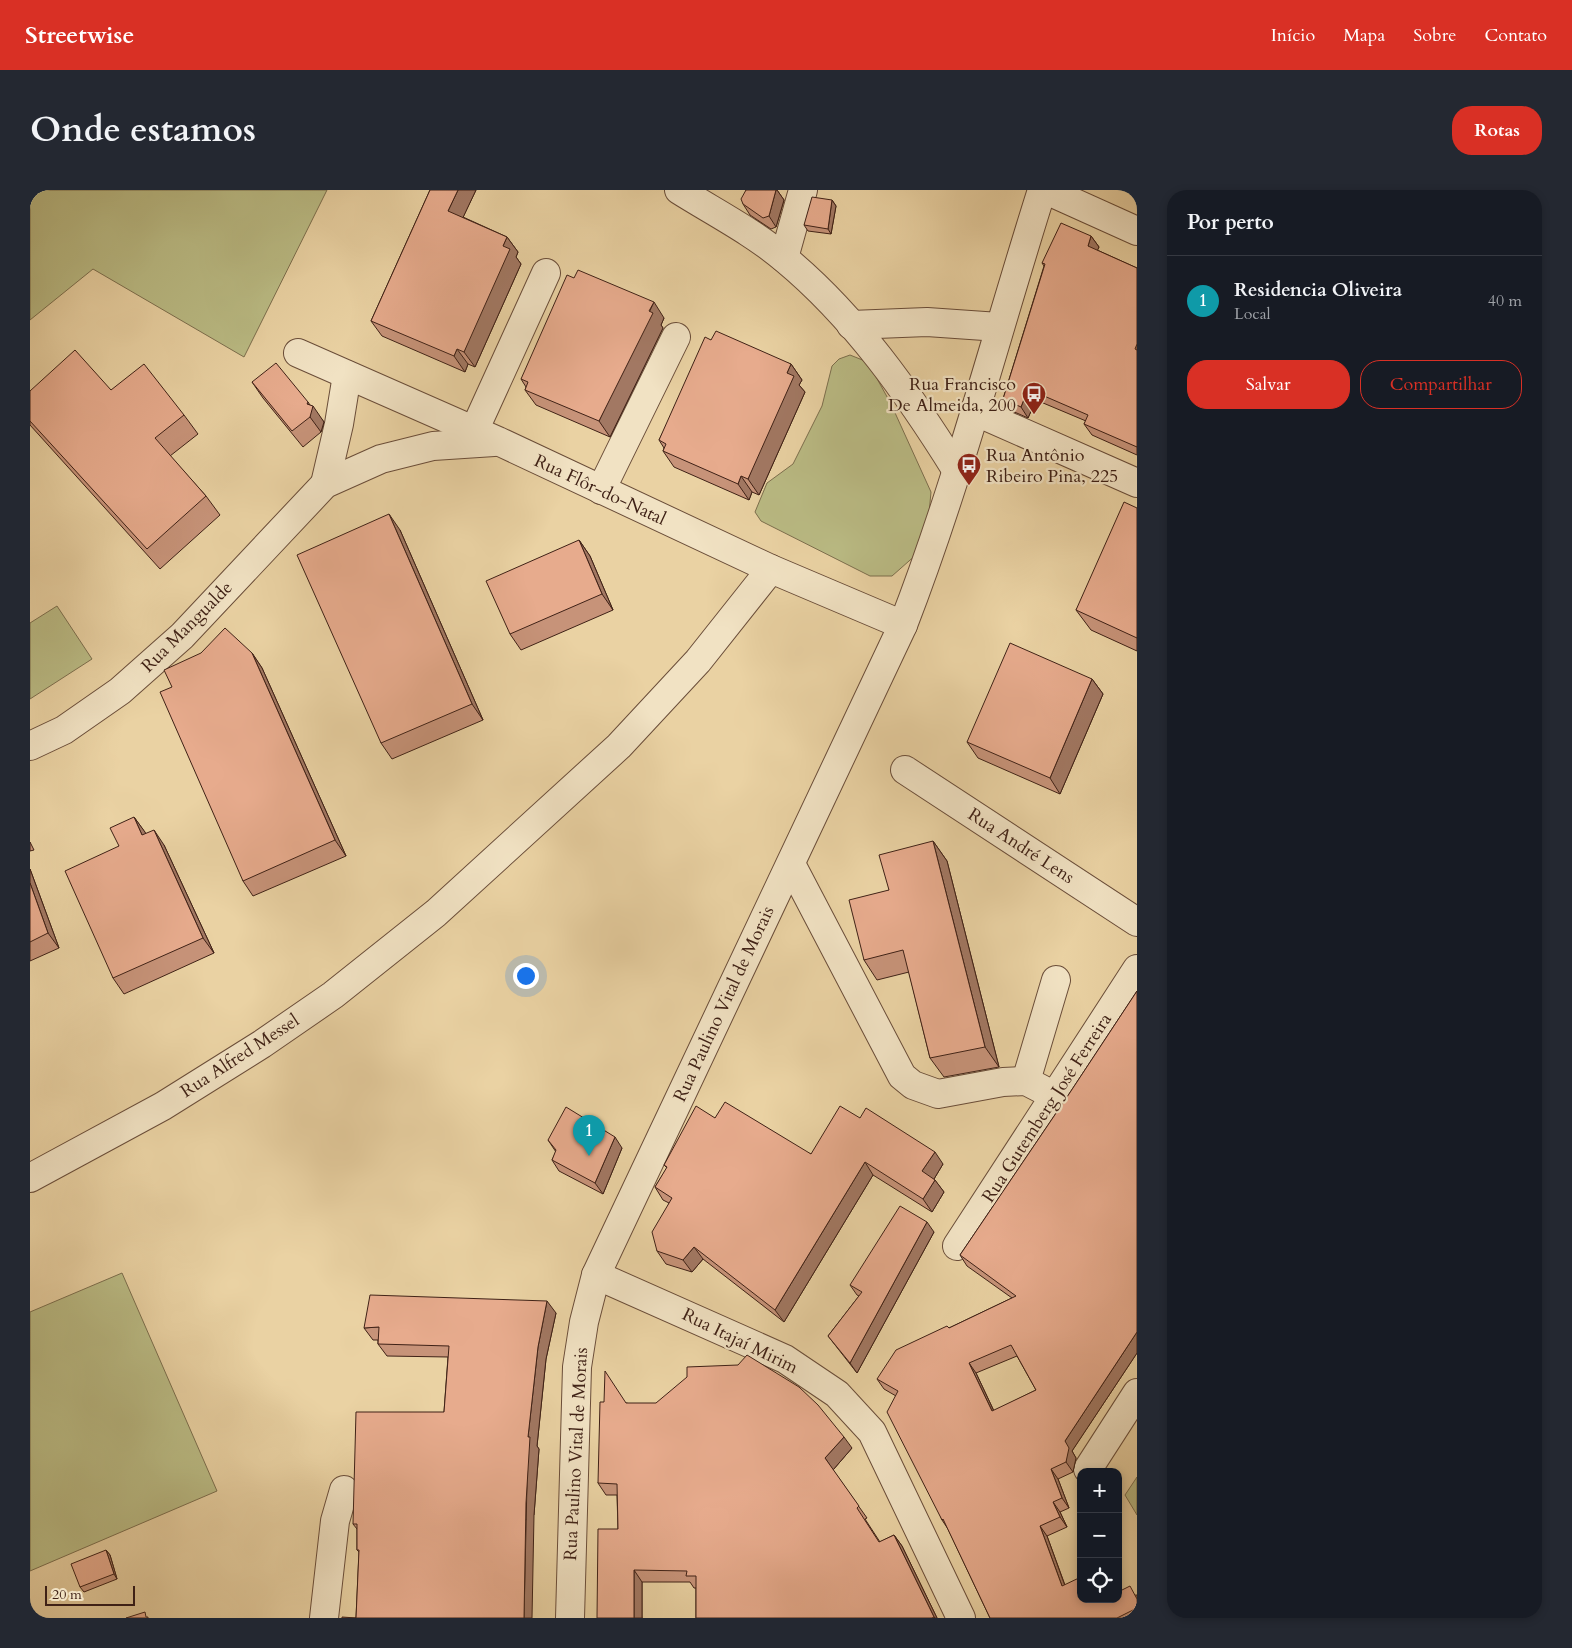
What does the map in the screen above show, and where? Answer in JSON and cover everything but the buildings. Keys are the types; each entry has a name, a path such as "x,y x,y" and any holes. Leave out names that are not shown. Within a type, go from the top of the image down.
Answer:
{"street":[{"path":"679,190 784,258 840,310 916,406 957,471"},
{"path":"784,258 803,190"},
{"name":"Rua Paulino Vital de Morais","path":"570,1618 577,1367 584,1322 596,1275 903,625 932,549 957,471 1042,190"},
{"path":"1046,190 1137,231"},
{"path":"486,436 546,273"},
{"path":"851,325 926,322 999,328"},
{"path":"601,490 676,337"},
{"name":"Rua Flôr-do-Natal","path":"298,353 486,436 771,569 903,625"},
{"path":"325,484 339,424 347,375"},
{"path":"974,411 1137,482"},
{"name":"Rua Mangualde","path":"30,746 64,730 120,691 182,636 325,484 381,459 433,446 486,436"},
{"name":"Rua Alfred Messel","path":"30,1178 163,1106 262,1044 333,994 436,913 619,746 698,661 771,569"},
{"name":"Rua André Lens","path":"905,770 1137,922"},
{"path":"790,864 902,1076 913,1085 938,1094 1003,1082 1026,1081 1055,1096"},
{"name":"Rua Gutemberg José Ferreira","path":"957,1246 1137,969"},
{"path":"1026,1081 1056,980"},
{"name":"Rua Itajaí Mirim","path":"596,1275 785,1359 836,1394 872,1432 961,1618"},
{"path":"1089,1468 1137,1393"},
{"path":"324,1618 335,1521 344,1490"}],"green space":[{"path":"30,190 327,190 244,357 93,269 30,320"},
{"path":"850,355 865,361 875,375 891,404 931,492 926,546 892,576 870,576 761,521 755,512 767,483 793,464 822,406 832,366 839,359"},
{"path":"57,606 92,659 30,699 30,623"},
{"path":"122,1273 217,1491 30,1571 30,1312"},
{"path":"1137,1477 1137,1515 1125,1495"}],"place":[{"name":"Rua Francisco De Almeida, 200","path":"1034,415"},
{"name":"Rua Antônio Ribeiro Pina, 225","path":"969,486"},
{"name":"Residencia Oliveira","path":"589,1156"}]}
